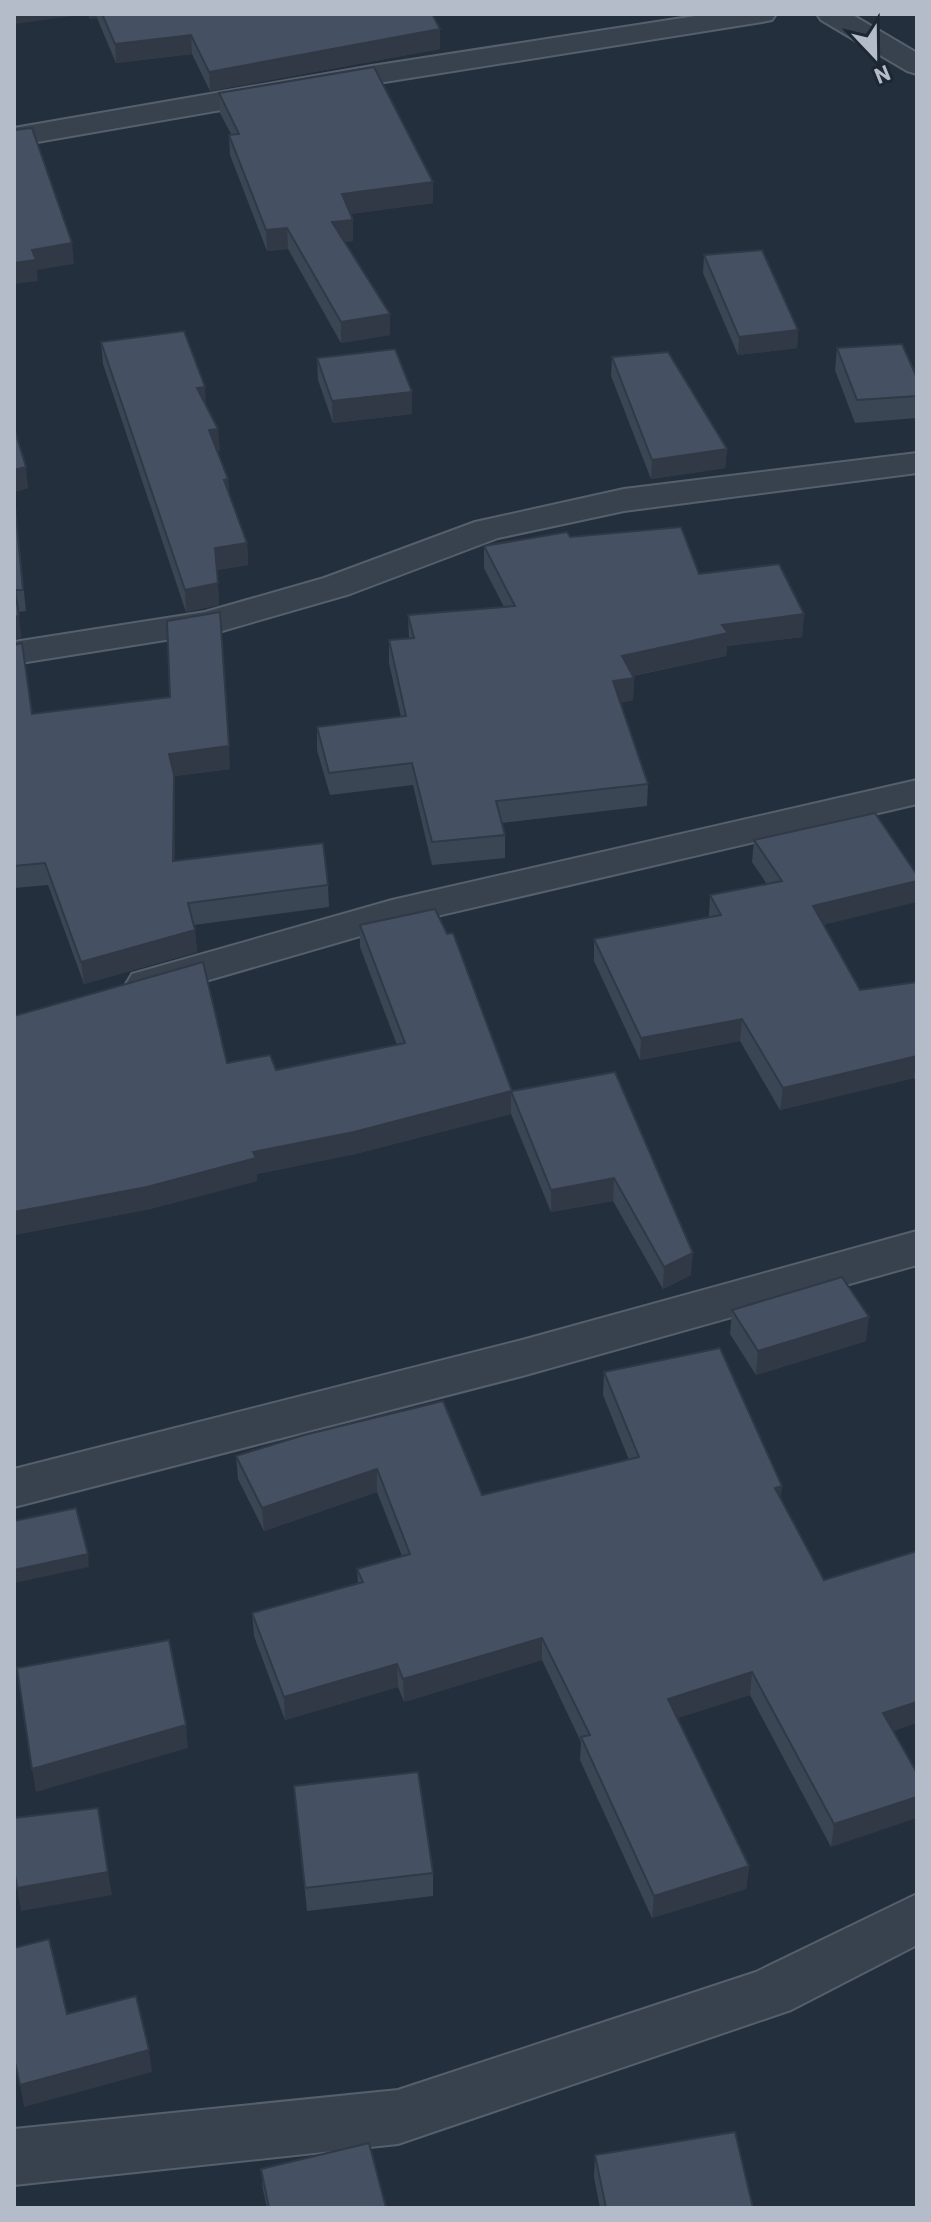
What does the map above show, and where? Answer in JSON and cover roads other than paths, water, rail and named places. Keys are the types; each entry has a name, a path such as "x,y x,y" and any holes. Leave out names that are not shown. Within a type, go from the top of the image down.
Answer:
{"street":[{"path":"14,137 387,73 762,14"},
{"path":"831,14 917,65"},
{"path":"14,653 209,623 337,586 488,530 624,500 917,463"},
{"path":"105,996 392,913 917,792"},
{"path":"14,1488 522,1358 917,1248"},
{"path":"14,2157 398,2117 771,1992 917,1918"}]}
